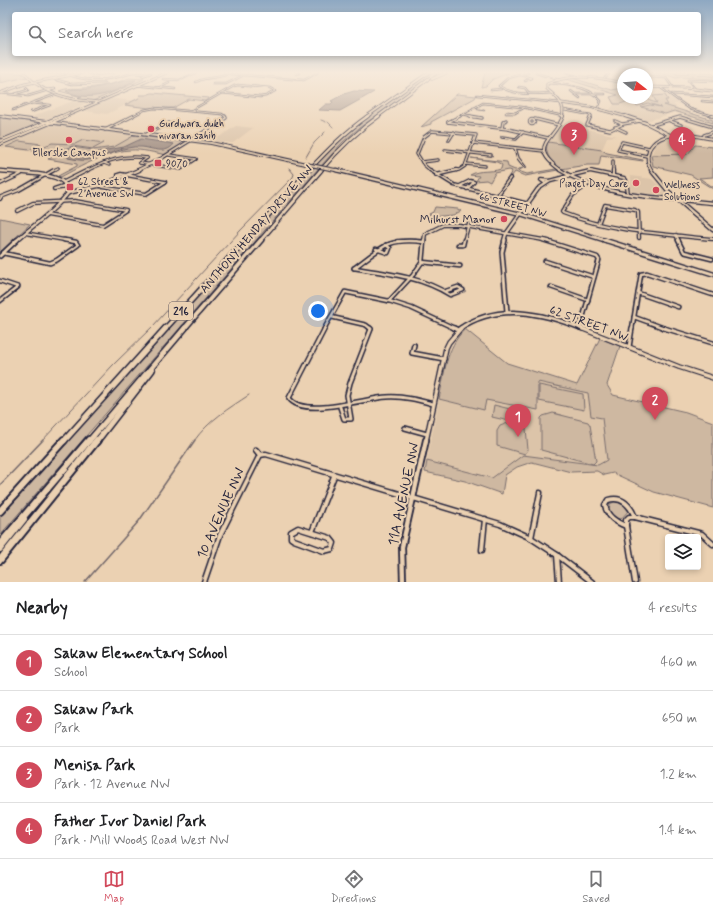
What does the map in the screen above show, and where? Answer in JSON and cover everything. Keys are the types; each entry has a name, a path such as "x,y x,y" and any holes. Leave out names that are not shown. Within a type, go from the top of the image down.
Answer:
{"highway":[{"path":"384,105 390,100"},
{"name":"ANTHONY HENDAY DRIVE NW","path":"0,511 330,147 353,126 391,100"},
{"name":"ANTHONY HENDAY DRIVE NW","path":"0,544 340,148 362,128 401,100"},
{"path":"0,560 141,386 162,355"},
{"path":"0,550 18,528 33,506"}],"street":[{"path":"13,110 40,100"},
{"path":"81,100 95,102"},
{"path":"0,142 99,100"},
{"path":"192,110 210,100"},
{"path":"533,100 598,108 642,121 672,136"},
{"path":"559,100 562,103 564,110 563,116 559,125 544,144 544,151 553,165 570,176 589,184 628,194 713,203"},
{"path":"598,108 600,100"},
{"path":"679,100 689,108 713,116"},
{"path":"18,135 95,102"},
{"path":"702,102 713,102"},
{"path":"31,112 50,105 32,103"},
{"path":"548,138 502,128 448,122 483,103 525,107 563,116"},
{"path":"0,115 105,129 151,108 164,107 226,115 226,118 152,165 123,178 99,186"},
{"path":"515,113 525,107"},
{"path":"472,108 484,110"},
{"path":"564,110 591,115 587,125 610,130 623,124 642,121"},
{"path":"462,114 482,118"},
{"path":"0,115 25,120 105,129"},
{"path":"652,125 680,117 713,127"},
{"path":"502,128 506,120"},
{"path":"535,120 559,125"},
{"path":"669,120 681,125"},
{"path":"615,121 623,124"},
{"path":"147,134 169,123"},
{"path":"615,127 626,132"},
{"name":"66 STREET NW","path":"105,129 191,140 224,146 471,201 521,214 712,274"},
{"path":"436,175 459,170 466,164 476,135 474,134 434,130 426,135 418,149 417,154 427,169 436,175 459,187 529,204"},
{"path":"449,140 454,132"},
{"path":"502,137 515,139 523,132"},
{"path":"704,137 704,135 713,132"},
{"path":"713,139 704,137 672,136 656,140 649,148 647,156 654,176 678,200 713,230"},
{"path":"473,143 544,151"},
{"path":"647,156 618,150 621,143 649,148"},
{"path":"515,148 518,158 525,167"},
{"path":"445,150 491,155"},
{"path":"64,182 104,163 126,155 147,158 140,163 182,169 196,160 169,155"},
{"path":"422,162 438,160"},
{"path":"613,161 613,176"},
{"path":"104,163 110,165"},
{"path":"466,164 485,166"},
{"path":"0,198 19,190 58,168"},
{"path":"0,171 46,175 64,182 67,186 68,193 63,202 25,232 0,256"},
{"path":"507,312 502,252 506,234 529,204 538,189 550,181 590,171 626,179 628,194"},
{"path":"0,184 21,174"},
{"path":"68,193 91,186 99,186 147,194 165,182 121,174 118,175 123,178"},
{"path":"497,196 510,178"},
{"path":"545,183 541,180 550,181"},
{"path":"459,187 470,181 474,182 467,188"},
{"path":"589,184 580,188 571,196 562,212 563,213 598,224 639,233 676,235 713,240"},
{"path":"67,186 54,189 67,186"},
{"path":"17,211 32,203 82,201 126,210 105,224 46,215"},
{"path":"598,224 604,206 607,205 638,212 639,238"},
{"path":"458,245 464,245 470,219"},
{"path":"389,301 422,262 426,232 443,225 455,224 506,234 549,240 598,258 580,328"},
{"path":"3,253 53,262 78,244 25,232"},
{"path":"676,235 684,252 712,260"},
{"path":"424,242 403,239 385,245 376,249 354,268 410,278 452,295 463,290 458,287 446,292"},
{"path":"376,249 386,253 389,252 390,248 385,245"},
{"path":"545,261 594,278"},
{"path":"422,262 460,266"},
{"path":"629,347 641,274 643,273 713,295"},
{"path":"0,281 18,287 0,301"},
{"path":"550,287 588,300"},
{"path":"433,404 406,398 380,397 340,407 312,407 292,402 289,400 289,396 342,294 345,292 389,301 411,308 458,330"},
{"path":"638,293 678,307"},
{"name":"62 STREET NW","path":"458,330 481,317 507,312 534,314 553,318 679,367 713,378"},
{"path":"331,317 370,327 371,331 350,383 347,395 348,405 352,416 349,420 344,419 340,407"},
{"path":"634,317 683,335 713,343"},
{"name":"11A AVENUE NW","path":"403,582 402,547 433,404 449,342 458,330"},
{"path":"414,345 412,353 444,360"},
{"name":"11A AVENUE NW","path":"405,428 427,434"},
{"path":"256,450 260,455 266,454 334,476 485,519 531,538 557,555 592,582"},
{"name":"10 AVENUE NW","path":"204,582 210,560 220,534 256,460 260,455"},
{"path":"312,532 334,476"},
{"path":"531,538 540,493"},
{"path":"626,524 617,522 609,517 606,510 607,502 615,498 622,500 631,508 635,517"},
{"path":"635,582 626,524 628,518 635,517 702,534 713,544"},
{"path":"482,550 485,519"},
{"path":"294,528 312,532 330,538 334,543 332,549 324,551 291,538 291,532 294,528"},
{"path":"557,555 559,582"}],"shaded area":[{"path":"102,100 134,101 107,114 79,110"},
{"path":"135,100 187,100 173,108 149,108 125,105"},
{"path":"359,100 340,111 319,110 326,104 331,104 333,102 331,101"},
{"path":"391,100 397,100 359,128 343,142 321,166 316,165 341,138"},
{"path":"450,100 471,100 431,122 431,124 421,127"},
{"path":"612,100 617,100 617,104 614,104"},
{"path":"653,100 675,100 680,104 673,104 681,111 653,102"},
{"path":"655,100 665,100 668,105 664,105 713,120 713,123 674,111 665,114 641,107 650,105 661,107 651,104 653,104 653,102 657,103"},
{"path":"73,101 87,103 47,119 31,117"},
{"path":"614,104 651,104 677,112 646,121 610,110"},
{"path":"632,104 645,104 638,106"},
{"path":"3,117 39,123 0,140 0,118"},
{"name":"Ellerslie Campus","path":"50,124 135,135 114,147 93,150 72,147 55,155 0,147"},
{"path":"561,125 617,136 607,137 602,150 548,142"},
{"path":"236,126 253,128 233,143 213,141"},
{"path":"135,135 185,142 167,155 135,150 113,153 94,160 61,177 58,176 77,166 77,164 48,159 72,147 93,150 114,147"},
{"path":"668,138 695,145 688,154 651,155 656,144 661,140"},
{"path":"141,139 174,144 163,150 135,147 94,159 80,160 68,158 68,156 72,154 90,154 124,147"},
{"path":"83,140 104,143 93,149 72,146 53,154 32,151 52,143 75,144"},
{"path":"19,141 41,144 29,150 6,147"},
{"path":"548,142 602,150 607,153 643,161 601,155 599,165 587,165 561,169 549,157 547,150"},
{"path":"695,145 713,147 713,177 699,178 713,187 713,189 691,175 653,166 651,155 688,154"},
{"path":"471,158 507,162 508,167 515,170 523,168 518,171 527,174 556,169 558,170 525,176 515,172 512,176 509,176 512,171 509,170 495,173 490,182 486,180 476,181 479,176 470,175 478,172 501,169 502,165 497,162"},
{"path":"314,167 319,168 0,535 0,517"},
{"path":"631,176 652,179 671,198 631,193"},
{"path":"435,207 458,209 461,211 453,215 430,217 429,214 433,212"},
{"path":"0,218 30,224 0,252"},
{"path":"465,329 507,363 577,385 600,338 620,346 607,385 613,395 686,412 713,422 713,508 654,492 613,473 604,475 597,471 571,472 532,462 517,467 505,475 502,494 465,481 425,472 427,461 492,478 523,455 598,465 607,460 602,418 591,416 588,393 538,382 538,410 486,400 484,410 439,399 450,353 458,337"},
{"path":"538,382 588,393 591,416 602,418 607,460 598,465 523,455 492,478 427,461 439,399 484,410 486,399 538,410"},
{"path":"539,385 583,394 584,410 539,401"},
{"path":"494,405 526,413 526,425 492,417"},
{"path":"553,413 588,422 590,425 596,461 593,464 541,450 541,418"},
{"path":"508,423 526,428 528,450 525,454 497,446 497,431 500,426"},
{"path":"616,501 626,506 629,510 621,519 615,518 609,511 610,504"}],"waterway":[{"path":"321,120 326,122"},
{"path":"328,122 333,127"},
{"path":"306,157 314,143 325,132"},
{"path":"42,441 113,365 153,326 240,231 293,177 294,174 289,168"},
{"path":"194,441 212,421 249,395"},
{"path":"0,485 43,440"},
{"path":"85,582 139,521 195,440"}],"place":[{"name":"Gurdwara dukh nivaran sahib","path":"151,129"},
{"name":"Ellerslie Campus","path":"69,140"},
{"name":"Menisa Park","path":"574,155"},
{"name":"Father Ivor Daniel Park","path":"682,160"},
{"name":"9070","path":"158,163"},
{"name":"Piaget Day Care","path":"636,183"},
{"name":"62 Street & 2 Avenue SW","path":"70,187"},
{"name":"Wellness Solutions","path":"656,190"},
{"name":"Milhurst Manor","path":"504,219"},
{"name":"Sakaw Park","path":"655,420"},
{"name":"Sakaw Elementary School","path":"518,437"}]}
